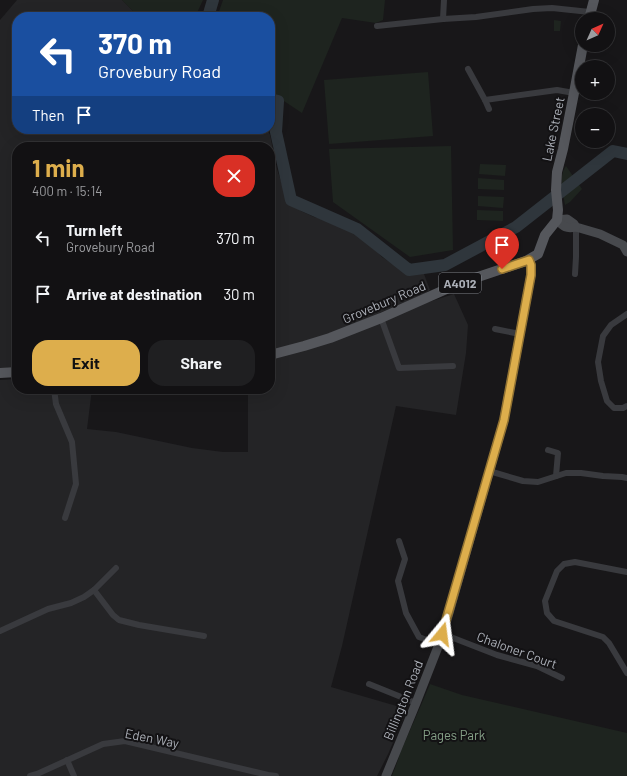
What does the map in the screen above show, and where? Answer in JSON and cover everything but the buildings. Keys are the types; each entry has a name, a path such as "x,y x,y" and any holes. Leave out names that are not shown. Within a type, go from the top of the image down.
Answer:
{"main road":[{"path":"591,12 594,0"},
{"name":"Lake Street","path":"557,215 557,172 563,149 581,52"},
{"path":"529,260 538,254 545,235 557,215"},
{"name":"Grovebury Road","path":"275,354 330,338 382,318 460,282 529,260"},
{"path":"0,373 12,372"}],"street":[{"path":"443,19 444,0"},
{"path":"377,26 476,17 546,8 575,13"},
{"path":"468,69 489,109"},
{"path":"485,100 558,90 574,93"},
{"path":"557,215 574,224 576,227 600,234 626,246"},
{"path":"575,274 576,227"},
{"name":"Billington Road","path":"386,776 439,645 504,420 531,275 531,265 529,260"},
{"path":"627,314 611,325 603,336 598,362 601,381 607,401 614,408 623,408 627,406"},
{"path":"382,318 398,368 453,366"},
{"path":"495,329 520,334"},
{"path":"55,394 56,404 72,442 76,484 66,518"},
{"path":"548,450 558,453 556,476"},
{"path":"489,471 523,481 538,482 566,473 581,473 627,478"},
{"path":"399,541 405,559 398,582 406,614 418,636 439,645"},
{"path":"627,572 574,562 564,564 557,571 545,602 547,613 554,621 603,637 610,643 627,673"},
{"path":"0,632 48,609 71,603 84,596 94,590 116,568"},
{"path":"94,590 113,615 119,620 139,625 204,636"},
{"name":"Chaloner Court","path":"442,634 497,654 537,666 562,678"},
{"path":"369,684 416,703"},
{"name":"Eden Way","path":"30,776 38,774 103,744 125,741 261,774 276,776"},
{"path":"67,760 74,776"}],"shaded area":[{"path":"17,0 122,0 134,12 12,12 12,134 270,134 271,142 12,142 12,368 0,368 0,20"},
{"path":"275,159 283,187 290,200 301,211 314,217 346,223 359,232 382,257 407,271 424,274 430,290 424,294 333,333 275,350"},
{"path":"454,294 468,325 466,353 456,415 396,406 342,646 331,687 407,709 377,776 0,776 0,380 12,379 12,394 91,394 87,429 116,432 192,448 223,452 248,452 248,394 275,394 275,357 394,313"}],"green space":[{"path":"122,0 203,0 197,12 134,12"},
{"path":"223,0 385,0 383,20 376,23 342,18 302,113 281,99 275,97 275,12 219,12"},
{"path":"554,20 561,21 560,31 554,31"},
{"path":"428,72 433,136 329,144 324,80"},
{"path":"451,146 453,250 410,257 333,202 329,149"},
{"path":"480,164 506,165 505,176 479,174"},
{"path":"566,166 582,189 570,202 565,205 562,190 562,175"},
{"path":"478,178 504,180 504,190 478,189"},
{"path":"478,196 504,197 503,208 478,206"},
{"path":"477,210 503,211 503,221 477,220"},
{"name":"Pages Park","path":"430,684 462,695 627,733 627,776 392,776 400,753"}],"waterway":[{"path":"209,12 213,0"},
{"path":"275,100 278,101 276,132 291,200 357,229 409,270 445,265 516,227 613,151 627,154"}],"route":[{"path":"442,634 504,420 531,275 531,265 529,260 502,269"}]}
